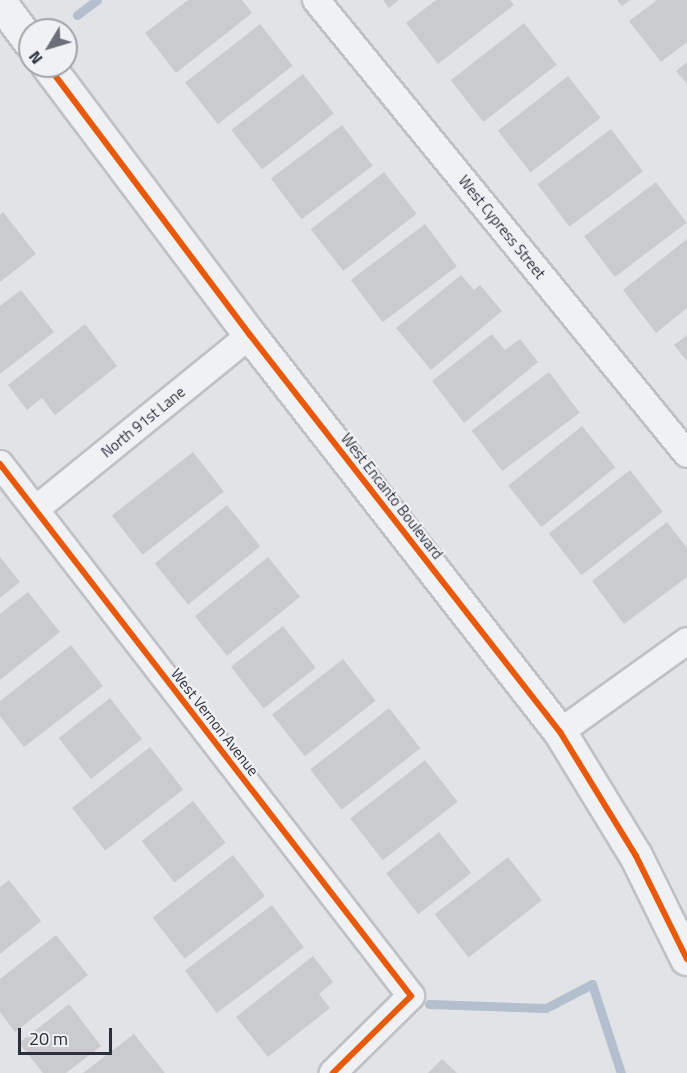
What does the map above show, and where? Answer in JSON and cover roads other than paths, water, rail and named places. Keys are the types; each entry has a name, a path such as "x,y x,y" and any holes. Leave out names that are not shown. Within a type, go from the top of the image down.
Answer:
{"street":[{"name":"West Cypress Street","path":"316,0 687,454"},
{"path":"0,2 18,26"},
{"name":"West Encanto Boulevard","path":"57,78 250,335 560,732 636,856 687,959"},
{"name":"North 91st Lane","path":"36,508 250,335"},
{"name":"West Vernon Avenue","path":"0,464 411,996 333,1073"},
{"path":"560,732 687,641"}],"waterway":[{"path":"77,15 97,0"},
{"path":"429,1004 546,1008 592,984 621,1073"}]}
